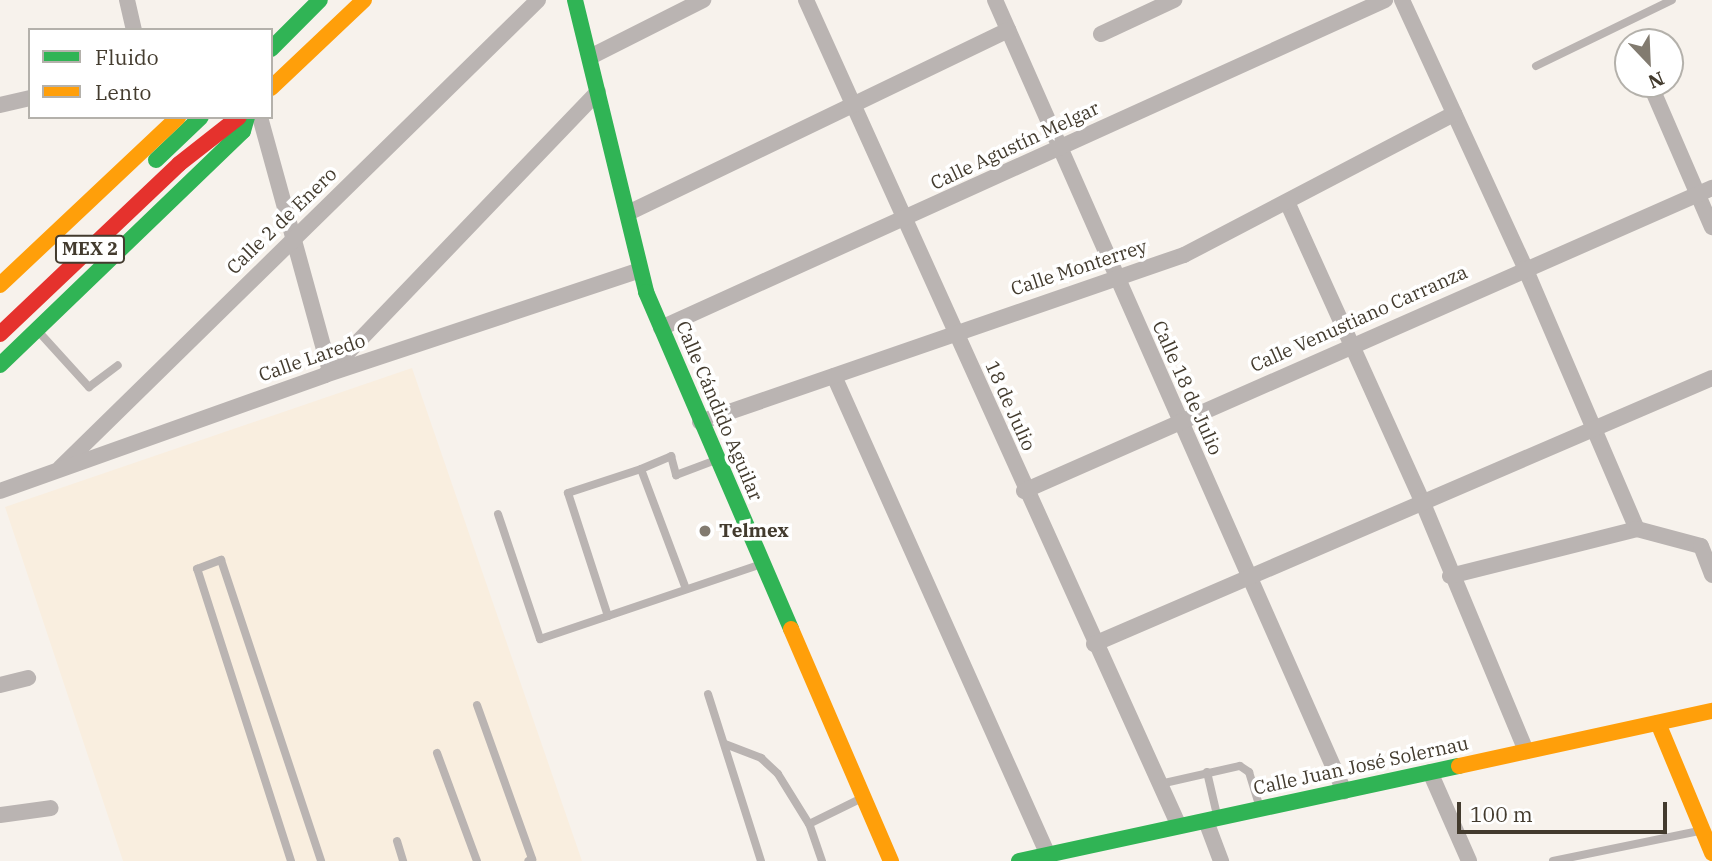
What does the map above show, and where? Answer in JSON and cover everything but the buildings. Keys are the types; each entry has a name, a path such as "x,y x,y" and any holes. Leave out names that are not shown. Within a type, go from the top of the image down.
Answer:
{"main road":[{"path":"273,47 320,0"},
{"path":"273,86 364,0"},
{"name":"Calle Cándido Aguilar","path":"575,0 640,270 661,328 891,861"},
{"path":"273,34 297,22"},
{"path":"0,285 176,119"},
{"name":"MEX 2","path":"0,310 199,119"},
{"name":"MEX 2","path":"0,334 179,164 236,119"},
{"path":"0,365 243,131 246,119"},
{"name":"Calle Juan José Solernau","path":"1019,861 1712,711"},
{"path":"1658,723 1707,829 1712,853"}],"street":[{"path":"127,0 134,28"},
{"name":"Calle 2 de Enero","path":"55,472 538,0"},
{"path":"590,57 702,0"},
{"name":"18 de Julio","path":"806,0 1024,491 1179,826"},
{"name":"Calle 18 de Julio","path":"995,0 1179,423 1344,791"},
{"path":"1101,34 1174,0"},
{"name":"Calle Agustín Melgar","path":"661,328 1385,0"},
{"path":"1402,0 1525,268 1637,529"},
{"path":"628,213 1008,30"},
{"path":"328,373 598,92"},
{"path":"0,105 28,98"},
{"path":"1657,98 1705,191 1712,227"},
{"name":"Calle Monterrey","path":"700,422 954,332 1184,255 1288,204 1454,114"},
{"path":"154,119 158,137"},
{"path":"261,119 293,226 293,240 328,373"},
{"name":"Calle Venustiano Carranza","path":"1024,491 1525,268 1705,191"},
{"path":"1288,204 1422,501 1450,576 1527,751"},
{"name":"Calle Laredo","path":"0,491 328,373 640,270"},
{"path":"834,376 1041,858"},
{"path":"1094,644 1712,378"},
{"path":"1450,576 1637,529 1706,545 1712,575"},
{"path":"0,685 28,678"},
{"path":"1430,772 1469,861"},
{"path":"0,815 51,808"},
{"path":"1212,819 1221,861"}],"lane":[{"path":"1536,66 1672,0"},
{"path":"37,330 89,387 118,365"},
{"path":"608,615 568,494 671,456 676,475 716,460"},
{"path":"641,469 686,589"},
{"path":"498,514 540,639 762,564"},
{"path":"291,861 197,569 221,560 321,861"},
{"path":"708,694 761,861"},
{"path":"477,705 532,859 528,861"},
{"path":"725,744 761,758 778,774 809,824 822,861"},
{"path":"437,752 477,861"},
{"path":"1160,784 1240,766 1249,772 1261,809"},
{"path":"1206,772 1212,819"},
{"path":"809,824 863,797"},
{"path":"1553,861 1707,829"},
{"path":"397,841 403,861"}],"shaded area":[{"path":"412,368 582,861 123,861 5,507"}],"traffic: fast":[{"path":"273,47 320,0"},
{"path":"575,0 646,292 791,629"},
{"path":"156,160 199,119"},
{"path":"0,365 243,131 246,119"},
{"path":"1019,861 1459,766"}],"traffic: slow":[{"path":"273,86 364,0"},
{"path":"0,285 176,119"},
{"path":"791,629 891,861"},
{"path":"1459,766 1712,711"},
{"path":"1658,723 1712,853"}],"traffic: jam":[{"path":"0,334 179,164 236,119"}],"place":[{"name":"Telmex","path":"705,531"}]}
